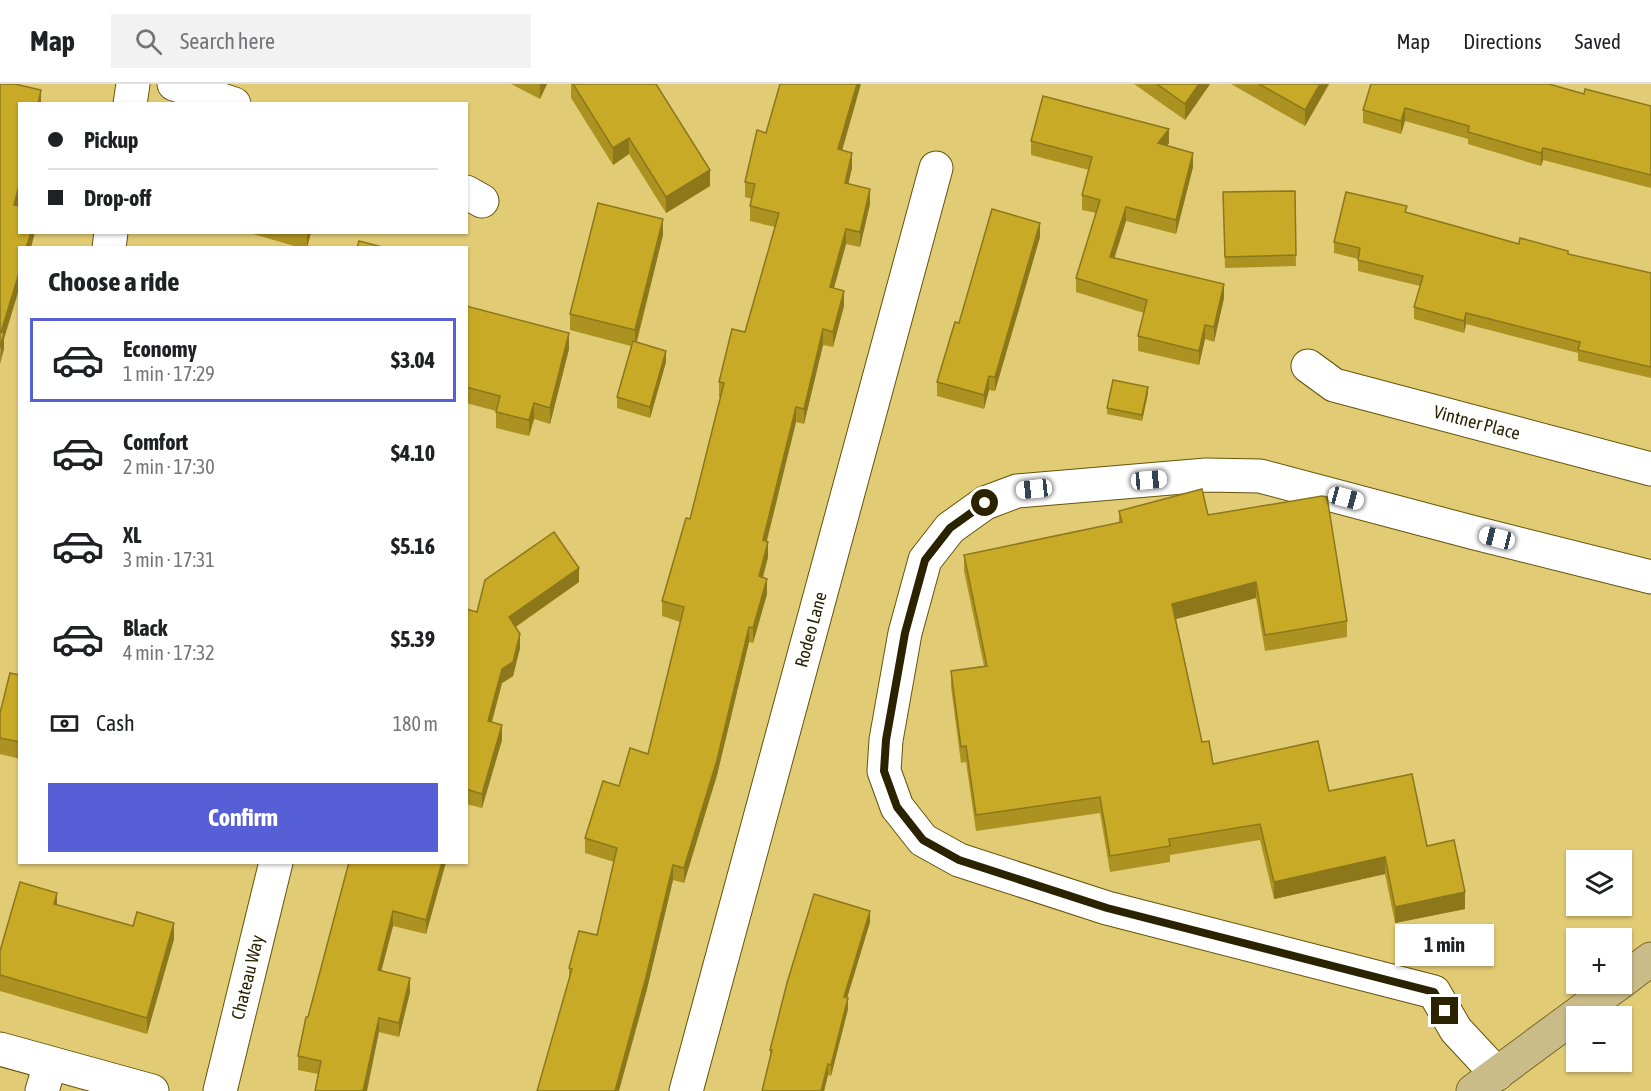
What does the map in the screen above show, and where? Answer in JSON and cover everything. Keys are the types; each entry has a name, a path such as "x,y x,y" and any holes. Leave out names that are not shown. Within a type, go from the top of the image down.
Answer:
{"main road":[{"path":"1632,973 1651,959"},
{"path":"1485,1082 1604,994"}],"street":[{"path":"130,102 133,84"},
{"path":"174,84 228,102"},
{"name":"Rodeo Lane","path":"686,1091 936,168"},
{"name":"Vintner Place","path":"1308,366 1334,385 1651,469"},
{"path":"1485,1082 1434,992 1107,908 959,860 923,840 897,807 884,771 886,740 905,633 925,560 950,528 985,503 1017,491 1206,475 1260,476 1651,577"},
{"name":"Chateau Way","path":"220,1091 276,864"},
{"path":"0,1049 46,1077 152,1091"}],"building":[{"path":"0,84 15,84 41,90 38,102 18,102 18,190 14,205 18,206 18,234 30,234 27,246 18,246 18,277 1,332 4,333 0,348"},
{"path":"573,84 656,84 710,170 666,197 629,138 613,148"},
{"path":"780,84 857,84 838,149 852,153 845,183 870,189 860,232 846,229 830,287 844,291 833,332 823,329 804,409 796,407 763,540 768,542 759,576 767,579 753,628 749,627 717,760 684,868 673,865 615,1091 537,1091 572,969 569,968 579,931 597,935 617,848 585,838 603,781 619,786 630,748 648,754 684,607 662,601 686,518 690,519 724,383 719,382 732,329 745,332 779,213 750,206 755,184 745,182 757,130 766,133"},
{"path":"1157,84 1199,84 1185,104"},
{"path":"1259,84 1320,84 1305,110"},
{"path":"1371,84 1549,84 1584,94 1585,89 1651,106 1651,175 1543,148 1541,153 1468,132 1469,126 1405,108 1401,121 1363,110"},
{"path":"1043,96 1169,129 1158,143 1193,153 1176,220 1126,207 1110,257 1224,284 1214,327 1205,325 1199,351 1138,336 1147,300 1076,278 1100,200 1082,195 1092,157 1031,141"},
{"path":"1295,191 1296,255 1225,257 1223,192"},
{"path":"1346,192 1407,206 1405,212 1519,244 1520,238 1568,251 1568,254 1651,273 1651,367 1578,350 1580,342 1466,313 1464,321 1414,307 1423,276 1358,260 1360,248 1334,242"},
{"path":"598,203 663,219 635,330 570,314"},
{"path":"992,209 1040,223 995,377 989,376 984,395 937,382 955,322 959,323"},
{"path":"359,241 378,246 358,246"},
{"path":"468,307 569,333 550,408 534,403 529,420 496,412 500,396 468,388"},
{"path":"633,341 666,351 650,407 617,397"},
{"path":"1113,380 1148,387 1142,415 1107,408"},
{"path":"1202,489 1208,515 1327,497 1347,621 1265,635 1256,582 1172,604 1202,742 1209,741 1213,764 1318,741 1329,791 1412,774 1427,846 1454,840 1465,892 1395,907 1385,857 1274,882 1260,824 1169,839 1170,846 1110,856 1100,797 976,815 966,746 961,747 951,671 987,666 964,555 1122,522 1119,511"},
{"path":"554,532 579,568 509,617 520,634 513,662 502,669 488,721 502,725 482,794 468,790 468,610 477,612 485,580"},
{"path":"10,673 18,675 18,742 0,738 0,713"},
{"path":"348,864 441,864 426,920 393,911 378,970 410,978 399,1023 379,1018 363,1091 315,1091 321,1061 298,1056 306,1017 308,1017"},
{"path":"20,882 57,893 54,904 133,926 137,912 174,923 147,1018 0,975 0,951"},
{"path":"814,894 870,911 844,997 848,998 831,1065 828,1064 821,1091 762,1091 787,983"}],"route":[{"path":"985,503 950,528 925,560 905,633 886,740 884,771 897,807 923,840 959,860 1107,908 1434,992 1445,1011"}]}
